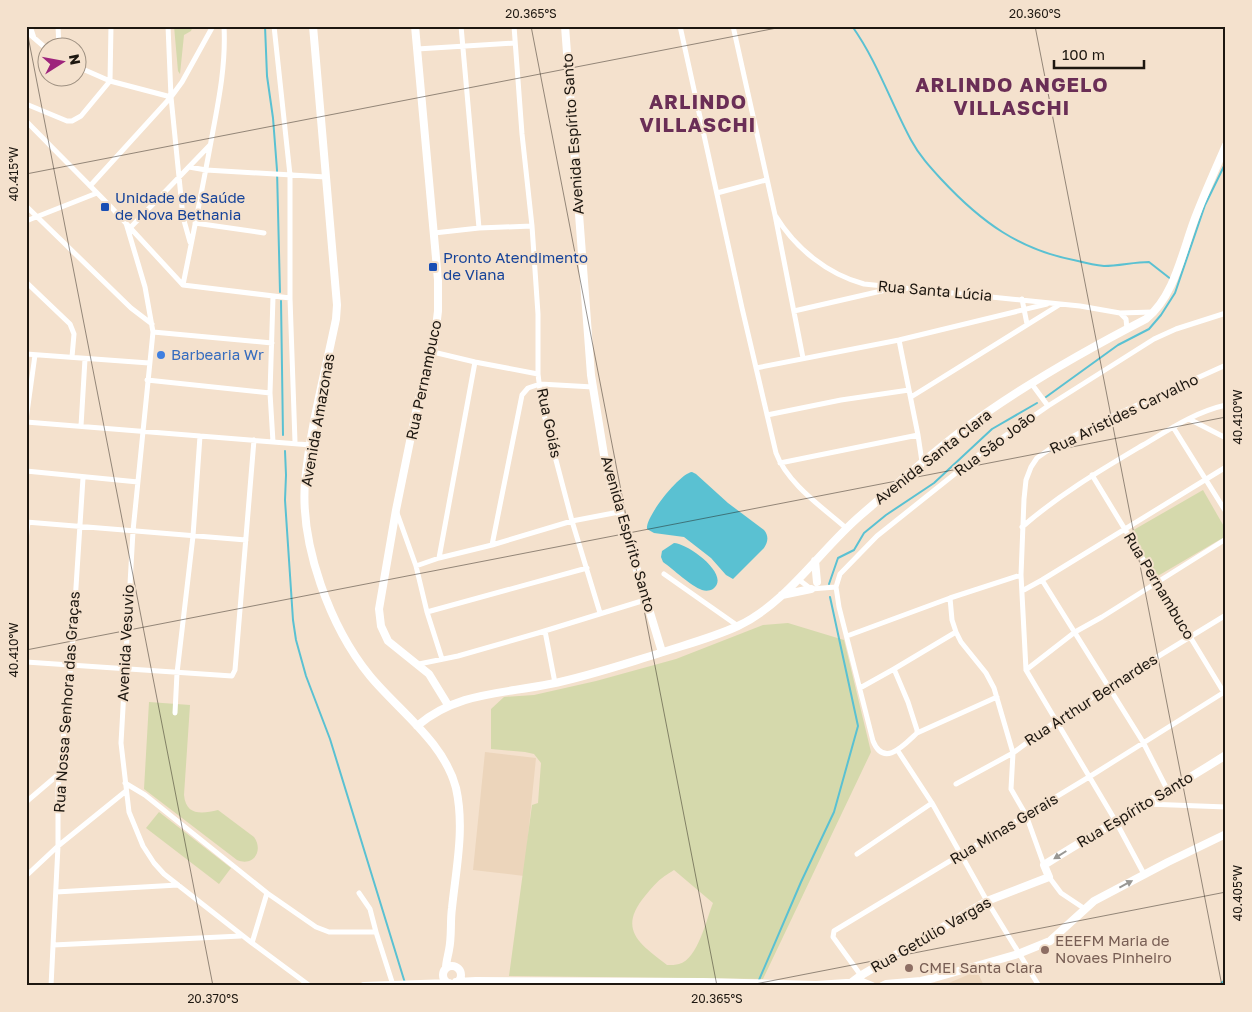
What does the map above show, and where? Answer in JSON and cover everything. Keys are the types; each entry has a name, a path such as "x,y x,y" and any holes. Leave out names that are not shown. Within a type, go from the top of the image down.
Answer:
{"street":[{"path":"30,26 34,38"},
{"path":"26,104 62,119 72,120 81,116 110,81 111,26"},
{"path":"168,26 171,97 183,217 190,245"},
{"path":"90,186 171,97 185,77 213,26"},
{"path":"183,285 206,170 224,60 224,26"},
{"path":"274,26 287,175 295,442"},
{"name":"Avenida Amazonas","path":"313,26 337,305 310,444 305,483 305,508 312,552 326,597 346,640 362,666 417,726 445,761 451,773 459,804 460,832 451,910 450,949 453,962 459,970"},
{"name":"Rua Pernambuco","path":"415,26 439,296 433,352 418,402 396,510 380,600 380,618 381,626 388,641 429,674 448,704"},
{"path":"461,26 479,228"},
{"name":"Rua Goiás","path":"514,26 522,134 532,226 538,314 538,374 542,407 572,521 600,613"},
{"name":"Avenida Espírito Santo","path":"565,26 593,387 604,455 619,512 662,652"},
{"path":"680,26 756,368 780,463 796,484 846,528"},
{"path":"732,26 775,215 803,358"},
{"path":"26,31 38,41"},
{"path":"417,49 515,43"},
{"path":"88,71 110,81 171,97"},
{"path":"170,71 176,80 185,77"},
{"path":"26,121 126,223 183,285 290,298"},
{"path":"130,228 210,145"},
{"name":"Avenida Santa Clara","path":"448,704 592,674 684,646 738,626 766,608 806,571 846,528 922,462 962,431 1031,383 1070,359 1146,319 1154,312 1168,292 1197,213 1226,146"},
{"path":"189,166 206,170 326,177"},
{"path":"717,193 766,180"},
{"path":"26,222 97,193"},
{"path":"26,206 130,308 152,324"},
{"name":"Rua Santa Lúcia","path":"775,215 782,227 798,245 838,274 864,284 1080,306 1120,313 1154,312"},
{"name":"Avenida Vesuvio","path":"126,223 140,265 153,332 148,363 133,531 120,743 129,812 154,863 178,885 242,936 310,986"},
{"path":"195,223 264,233"},
{"path":"434,233 479,228 532,226"},
{"path":"26,282 70,324 74,334 72,357"},
{"path":"794,311 896,288"},
{"path":"273,297 270,393 273,442"},
{"path":"1022,300 1027,324"},
{"path":"756,368 899,340 1050,304"},
{"path":"911,397 1060,304"},
{"path":"1120,313 1126,319 1127,329"},
{"name":"Rua São João","path":"836,587 840,574 877,536 986,449 1048,406 1154,339 1226,313"},
{"path":"153,332 272,343"},
{"path":"899,340 922,462"},
{"path":"433,352 538,374"},
{"path":"26,354 148,363"},
{"path":"35,355 26,421 310,444"},
{"path":"81,426 85,359"},
{"path":"439,558 475,362"},
{"name":"Rua Aristides Carvalho","path":"1026,670 1021,575 1022,526 1026,480 1031,467 1044,452 1115,415 1226,365"},
{"path":"147,380 270,393"},
{"path":"1031,383 1048,406"},
{"path":"492,545 522,395 528,388 540,384 593,387"},
{"path":"768,415 841,400 909,390"},
{"path":"1022,526 1092,475 1173,427 1209,409 1226,405"},
{"path":"1189,419 1226,438"},
{"path":"1173,427 1226,512"},
{"path":"780,463 918,435"},
{"path":"175,713 193,536 200,436"},
{"path":"26,662 232,676 235,670 254,440"},
{"path":"1022,591 1226,467"},
{"path":"26,471 138,482"},
{"name":"Rua Pernambuco","path":"1092,475 1225,693"},
{"name":"Rua Nossa Senhora das Graças","path":"51,986 58,846 58,790 71,665 83,478"},
{"path":"396,510 416,566 442,659"},
{"path":"416,566 572,521 619,512"},
{"path":"26,541 27,522 246,540"},
{"path":"1144,874 1026,670 1075,632 1226,539"},
{"path":"815,560 820,585"},
{"path":"428,612 586,568"},
{"path":"806,571 820,585"},
{"path":"664,574 738,626"},
{"path":"847,636 950,598 1021,575"},
{"path":"798,579 811,589"},
{"path":"1042,580 1143,742 1168,791"},
{"path":"780,595 811,589 820,585 836,587 839,607 876,747 884,753 891,754 917,733 997,697"},
{"path":"950,598 952,620 956,632 986,673 997,697 1013,752 1011,789 1026,815 1049,877 1061,893 1083,912"},
{"path":"418,664 544,631 645,600"},
{"name":"Rua Arthur Bernardes","path":"956,784 1013,752 1108,687 1226,615"},
{"path":"544,631 555,683"},
{"path":"860,688 956,632"},
{"path":"894,669 908,702 917,733"},
{"name":"Rua Minas Gerais","path":"869,984 860,976 834,937 834,931 1225,693"},
{"path":"417,726 448,704"},
{"path":"898,750 932,803 987,901 1039,986"},
{"name":"Rua Espírito Santo","path":"1044,865 1114,820 1168,791 1226,755"},
{"path":"26,802 60,772"},
{"path":"125,783 145,795 267,893 316,927 329,932 376,932"},
{"path":"26,876 58,846 126,791"},
{"path":"857,854 932,803"},
{"path":"1144,804 1226,808"},
{"path":"882,986 921,981 1018,954 1050,941 1094,901 1226,834"},
{"name":"Rua Getúlio Vargas","path":"852,982 987,901 1049,877"},
{"path":"56,892 178,885"},
{"path":"252,943 267,893"},
{"path":"359,893 370,908 393,985"},
{"path":"53,945 242,936"},
{"name":"Avenida Amazonas","path":"444,970 450,949"},
{"path":"422,983 451,966 476,981"},
{"path":"444,970 444,978 453,983"},
{"path":"453,983 460,978 459,970"},
{"path":"364,986 476,981 817,985 852,982 869,984"}],"shaded area":[{"path":"485,752 536,758 524,876 473,870"},
{"path":"977,971 984,986 935,986 944,985"}],"green space":[{"path":"174,26 193,26 191,31 184,35 180,74 178,71"},
{"path":"1203,490 1226,530 1226,536 1156,577 1130,532"},
{"path":"788,623 844,640 871,752 763,979 509,976 532,805 538,803 541,763 534,754 491,749 491,709 504,697 534,695 596,681 676,659 763,625","holes":["674,870 713,903 696,947 686,961 679,964 667,965 648,950 635,935 633,918 637,908 655,884"]},
{"path":"149,702 190,705 185,802 191,810 196,812 218,810 254,837 258,847 252,859 243,862 237,860 144,789"},
{"path":"159,812 231,868 219,884 146,828"}],"water":[{"path":"692,472 767,534 764,548 733,579 726,575 711,558 684,537 654,533 647,529 651,515 664,496 687,474"},
{"path":"674,543 688,548 706,561 712,568 717,576 717,583 713,589 706,591 698,588 663,562 661,557 662,551"}],"waterway":[{"path":"265,26 267,76 273,118 277,170 280,292"},
{"path":"852,26 869,53 918,151 956,194 986,221 1019,242 1037,250 1104,266 1149,262 1172,280"},
{"path":"1046,397 1118,345 1149,329 1161,315 1175,293 1205,205 1226,162"},
{"path":"281,301 283,435"},
{"path":"829,584 838,558 854,550 864,533 886,515 934,483 992,429 1037,403"},
{"path":"285,451 285,500 296,640 306,676 330,739 405,983"},
{"path":"759,980 801,882 834,812 858,726 830,597"}],"place":[{"name":"Unidade de Saúde de Nova Bethania","path":"105,207"},
{"name":"Pronto Atendimento de Viana","path":"433,267"},
{"name":"Barbearia Wr","path":"161,355"},
{"name":"EEEFM Maria de Novaes Pinheiro","path":"1045,950"},
{"name":"CMEI Santa Clara","path":"909,968"}],"district":[{"name":"ARLINDO ANGELO VILLASCHI","path":"1012,96"},
{"name":"ARLINDO VILLASCHI","path":"698,114"}]}
